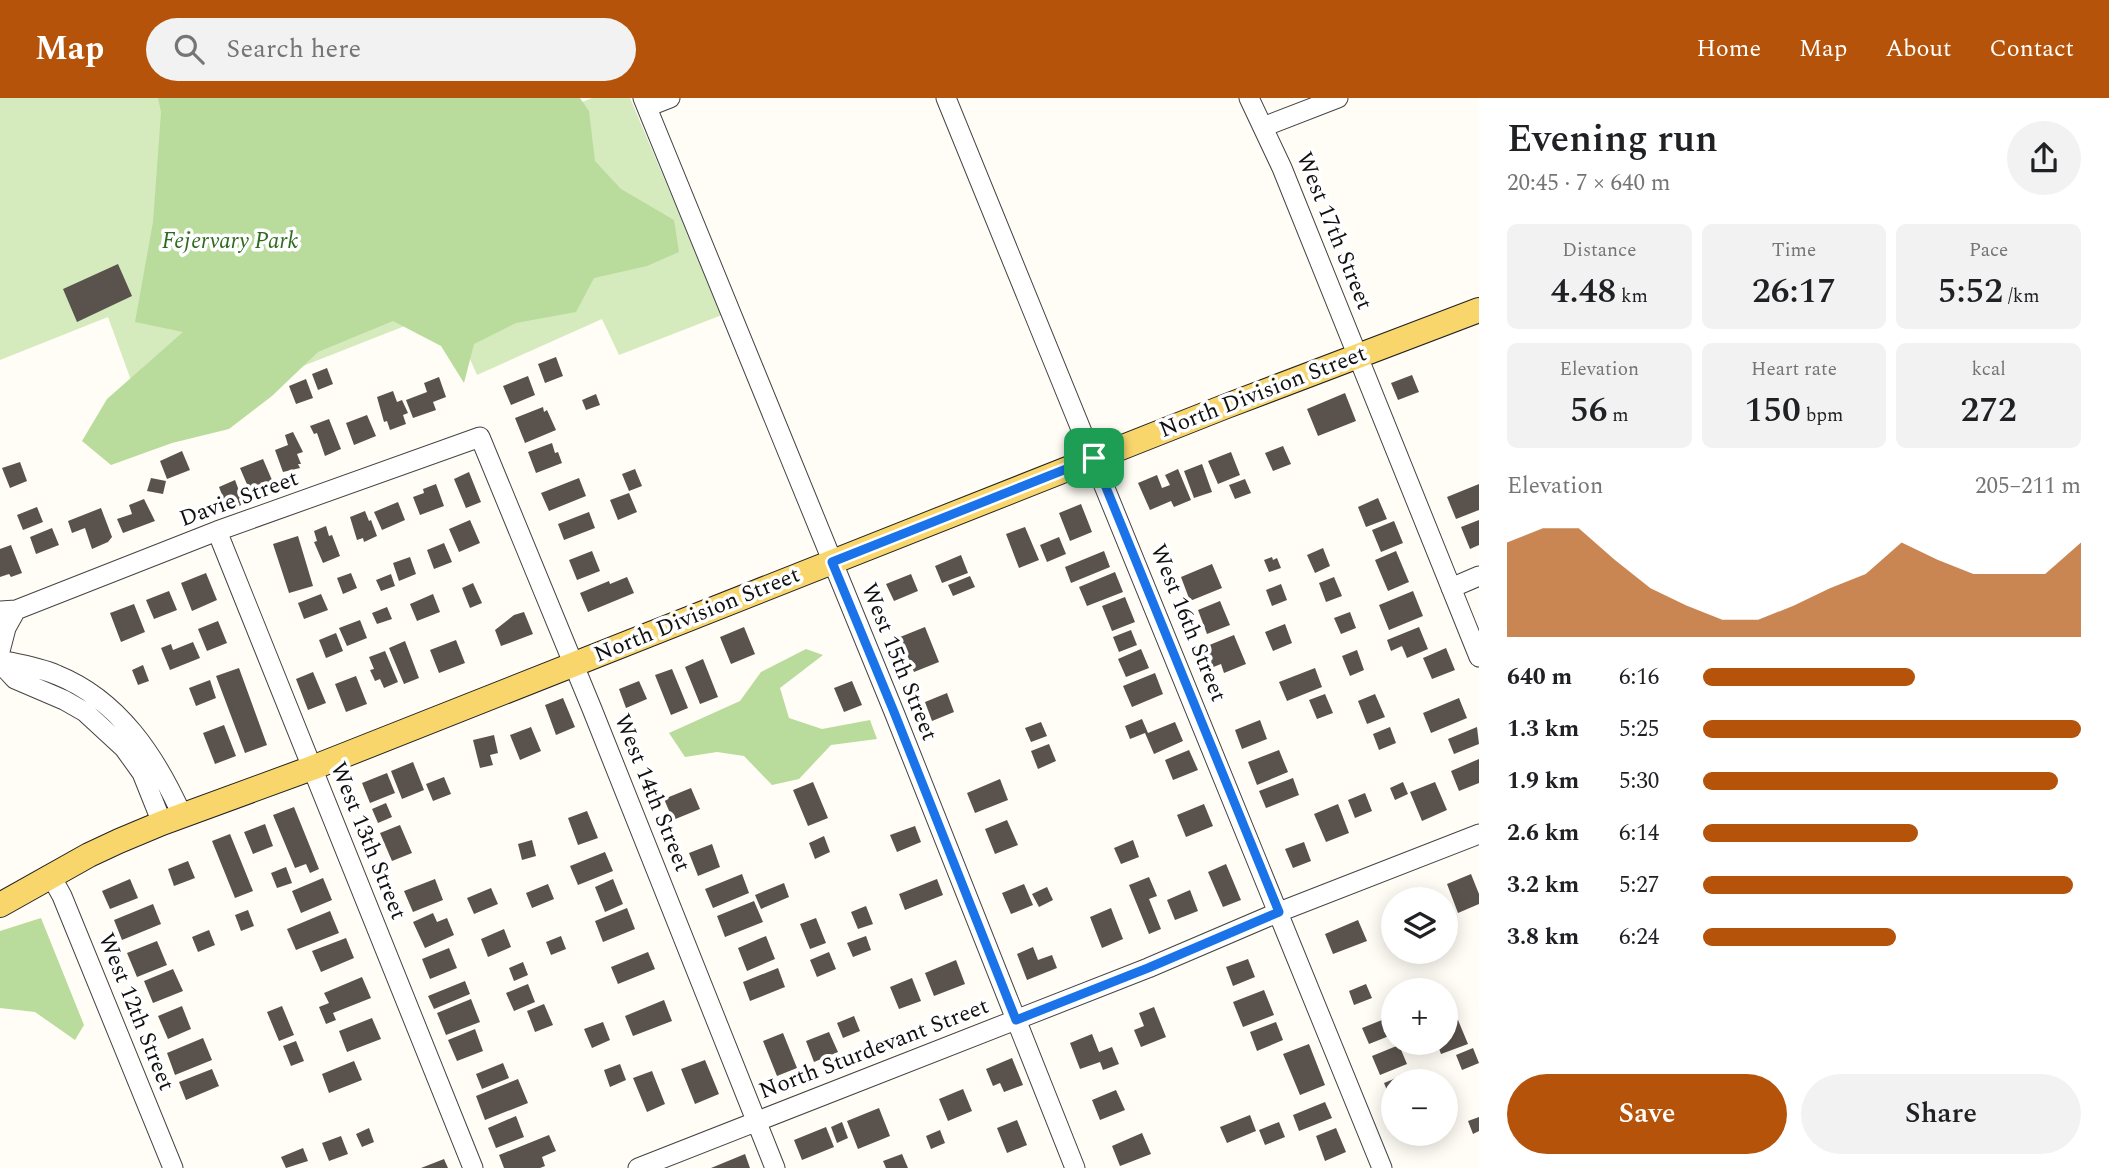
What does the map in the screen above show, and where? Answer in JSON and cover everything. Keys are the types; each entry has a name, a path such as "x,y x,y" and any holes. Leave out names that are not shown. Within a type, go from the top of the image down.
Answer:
{"main road":[{"name":"North Division Street","path":"0,905 89,855 172,819 312,768 1094,458 1479,310"}],"street":[{"path":"645,103 670,98"},
{"name":"West 16th Street","path":"946,98 1382,1168"},
{"name":"West 17th Street","path":"1249,98 1282,168 1479,657"},
{"path":"1262,127 1338,98"},
{"name":"West 15th Street","path":"645,103 894,712 1075,1168"},
{"name":"Davie Street","path":"0,651 8,611 218,531 480,437"},
{"name":"West 14th Street","path":"480,437 593,709 775,1168"},
{"name":"West 13th Street","path":"218,531 473,1168"},
{"path":"1451,588 1479,576"},
{"path":"0,662 15,679 85,712 124,748 172,819"},
{"name":"North Sturdevant Street","path":"638,1168 1148,968 1279,912 1479,834"},
{"name":"West 12th Street","path":"51,876 67,908 173,1168"}],"green space":[{"name":"Fejervary Park","path":"0,98 381,98 412,171 592,98 630,98 722,315 619,355 602,319 477,375 448,309 148,427 108,317 0,360"},
{"name":"Fejervary Park","path":"158,98 580,98 589,111 595,161 621,189 674,220 679,252 647,266 594,278 576,312 516,323 474,344 464,383 441,346 393,321 318,352 272,396 229,429 172,443 111,465 82,441 107,399 183,332 135,322 153,222 161,112"},
{"path":"806,649 823,655 780,688 789,718 822,729 870,720 877,739 831,745 799,779 772,785 744,756 717,752 685,757 669,733 740,701 761,672"},
{"path":"41,918 84,1025 75,1040 35,1012 0,1008 0,931"}],"building":[{"path":"118,264 132,296 77,322 63,289"},
{"path":"556,357 563,376 545,383 538,364"},
{"path":"327,368 333,384 318,390 312,374"},
{"path":"1412,375 1419,392 1398,400 1391,383"},
{"path":"528,376 535,395 511,405 503,386"},
{"path":"439,377 446,397 433,402 436,410 413,418 406,400 427,392 424,383"},
{"path":"306,379 313,398 296,404 289,386"},
{"path":"393,391 397,402 402,400 408,413 403,415 406,424 390,430 387,421 384,422 377,397"},
{"path":"1345,393 1356,421 1318,436 1307,409"},
{"path":"596,394 600,405 586,410 582,400"},
{"path":"543,407 556,430 525,443 515,418"},
{"path":"367,415 376,436 354,445 346,423"},
{"path":"329,419 341,449 325,456 317,433 314,434 310,426"},
{"path":"293,432 303,452 297,454 300,468 283,472 275,450 288,445 285,435"},
{"path":"552,443 562,463 536,473 528,452"},
{"path":"1283,446 1291,464 1273,471 1265,453"},
{"path":"182,451 190,470 167,479 160,461"},
{"path":"1231,452 1240,475 1218,484 1208,461"},
{"path":"263,459 275,487 252,496 240,468"},
{"path":"20,462 27,481 10,488 2,468"},
{"path":"1202,464 1212,492 1194,498 1184,471"},
{"path":"635,469 642,486 629,491 622,474"},
{"path":"1178,469 1191,500 1174,507 1171,501 1150,510 1138,483 1157,475 1162,488 1170,485 1165,475"},
{"path":"469,472 481,502 466,508 454,479"},
{"path":"151,478 166,481 163,494 147,491"},
{"path":"579,478 586,496 549,511 541,493"},
{"path":"1245,479 1251,493 1235,499 1229,485"},
{"path":"235,480 244,504 228,510 219,487"},
{"path":"436,484 444,506 420,515 413,497"},
{"path":"1479,484 1479,510 1456,519 1447,497"},
{"path":"629,493 637,512 618,520 610,500"},
{"path":"1378,498 1387,519 1366,527 1358,507"},
{"path":"144,499 155,521 123,533 117,519 132,514 129,505"},
{"path":"398,502 405,520 382,530 374,512"},
{"path":"1081,504 1092,532 1070,541 1059,513"},
{"path":"37,507 43,522 23,530 17,515"},
{"path":"101,508 112,537 108,542 92,549 85,528 72,533 68,521"},
{"path":"365,511 377,536 364,542 363,538 357,540 350,517"},
{"path":"589,512 595,528 564,540 558,524"},
{"path":"470,520 480,543 459,552 449,529"},
{"path":"1479,520 1479,545 1470,549 1461,527"},
{"path":"1394,521 1403,543 1381,552 1372,530"},
{"path":"326,526 340,556 323,563 314,542 317,541 314,531"},
{"path":"1025,527 1039,560 1019,568 1006,534"},
{"path":"52,528 59,545 36,554 30,537"},
{"path":"298,536 313,586 289,593 273,544"},
{"path":"1059,537 1066,554 1047,562 1040,545"},
{"path":"444,543 452,562 434,569 427,550"},
{"path":"11,545 22,573 0,577 0,549"},
{"path":"1323,548 1330,566 1315,573 1307,555"},
{"path":"592,551 600,571 577,580 569,560"},
{"path":"1104,551 1110,567 1071,583 1065,567"},
{"path":"1396,551 1409,582 1388,591 1375,560"},
{"path":"961,555 968,573 942,583 935,566"},
{"path":"410,557 416,574 399,581 393,563"},
{"path":"1272,557 1273,560 1277,558 1281,568 1269,572 1264,560"},
{"path":"1212,564 1222,588 1190,601 1181,577"},
{"path":"1115,572 1123,592 1087,606 1079,587"},
{"path":"206,573 217,600 192,611 181,583"},
{"path":"351,573 357,588 343,594 337,578"},
{"path":"391,574 395,586 381,591 376,580"},
{"path":"911,574 918,591 894,601 886,584"},
{"path":"970,576 975,587 953,596 948,585"},
{"path":"627,577 634,593 588,612 580,593"},
{"path":"1334,577 1342,596 1326,602 1319,583"},
{"path":"473,583 482,603 470,608 462,588"},
{"path":"1281,584 1287,600 1272,606 1266,590"},
{"path":"169,591 177,610 154,619 146,600"},
{"path":"1413,591 1423,616 1389,630 1379,605"},
{"path":"321,594 328,610 304,619 298,603"},
{"path":"433,594 440,612 417,621 410,604"},
{"path":"1125,597 1135,622 1112,631 1102,606"},
{"path":"1220,601 1230,625 1207,634 1198,610"},
{"path":"134,604 145,632 121,642 110,613"},
{"path":"387,607 392,619 377,624 372,613"},
{"path":"524,612 533,634 501,646 495,630 514,615"},
{"path":"1350,612 1356,628 1341,634 1334,618"},
{"path":"360,620 367,638 347,646 339,628"},
{"path":"218,621 227,643 207,651 198,629"},
{"path":"1285,624 1292,643 1273,651 1265,632"},
{"path":"744,627 755,654 731,664 720,637"},
{"path":"925,627 939,662 914,672 900,637"},
{"path":"1419,627 1428,649 1407,658 1402,646 1391,651 1387,640"},
{"path":"1131,630 1137,645 1119,652 1113,637"},
{"path":"336,633 343,651 326,658 319,640"},
{"path":"1234,635 1246,664 1224,673 1221,664 1211,668 1202,648"},
{"path":"456,640 465,663 439,673 430,650"},
{"path":"405,641 419,678 404,684 389,648"},
{"path":"193,642 200,658 170,670 161,648 171,644 173,650"},
{"path":"1446,648 1455,670 1432,679 1423,658"},
{"path":"1141,649 1149,668 1126,677 1118,659"},
{"path":"1357,650 1364,670 1350,676 1342,656"},
{"path":"385,651 398,682 384,688 380,679 375,681 370,670 374,669 369,657"},
{"path":"703,659 718,697 700,704 685,667"},
{"path":"143,665 149,681 138,685 132,670"},
{"path":"239,668 267,745 245,753 216,676"},
{"path":"1315,668 1322,687 1287,701 1279,682"},
{"path":"672,669 688,708 671,715 655,675"},
{"path":"313,672 326,703 308,710 296,679"},
{"path":"1155,673 1163,694 1132,707 1123,686"},
{"path":"356,676 367,704 346,712 335,684"},
{"path":"210,680 216,698 196,706 189,688"},
{"path":"639,681 647,699 626,708 619,689"},
{"path":"852,681 862,705 844,712 834,688"},
{"path":"947,693 954,712 932,721 925,702"},
{"path":"1325,694 1333,713 1317,719 1309,700"},
{"path":"1375,694 1385,717 1367,724 1358,701"},
{"path":"563,698 575,727 556,735 545,705"},
{"path":"1459,698 1467,718 1431,733 1423,713"},
{"path":"1142,719 1148,733 1175,722 1183,741 1154,754 1145,733 1130,739 1125,726"},
{"path":"1260,720 1267,739 1242,749 1235,730"},
{"path":"1041,722 1047,736 1031,742 1025,728"},
{"path":"224,725 236,756 215,764 203,733"},
{"path":"531,727 541,751 520,760 510,735"},
{"path":"1390,727 1396,743 1379,750 1373,734"},
{"path":"1477,727 1479,744 1454,754 1448,739"},
{"path":"494,735 498,753 490,755 493,765 480,768 473,740"},
{"path":"1049,744 1056,761 1038,769 1031,751"},
{"path":"1189,750 1198,770 1173,780 1165,760"},
{"path":"1279,750 1288,772 1257,785 1248,762"},
{"path":"1479,759 1479,783 1459,791 1451,771"},
{"path":"413,762 424,790 402,799 391,771"},
{"path":"387,773 395,793 370,803 362,783"},
{"path":"444,777 451,794 433,801 426,784"},
{"path":"1293,778 1299,795 1266,808 1259,791"},
{"path":"1000,779 1008,800 975,813 967,793"},
{"path":"813,782 828,818 808,826 793,790"},
{"path":"1403,782 1408,794 1395,800 1390,788"},
{"path":"1435,782 1447,810 1422,821 1410,792"},
{"path":"691,788 700,809 673,820 664,799"},
{"path":"1365,793 1372,811 1355,818 1348,800"},
{"path":"386,803 392,817 378,823 372,809"},
{"path":"1204,804 1213,826 1186,837 1177,815"},
{"path":"1338,804 1349,833 1326,842 1314,814"},
{"path":"294,807 319,869 310,873 306,864 295,868 273,815"},
{"path":"587,811 598,838 578,845 568,818"},
{"path":"1007,820 1018,845 995,854 985,829"},
{"path":"265,824 273,846 253,854 244,832"},
{"path":"400,825 412,853 392,861 380,833"},
{"path":"915,826 921,842 897,852 890,835"},
{"path":"230,834 253,891 235,898 212,841"},
{"path":"824,836 830,852 815,859 809,843"},
{"path":"532,840 536,856 522,860 518,844"},
{"path":"1133,840 1139,857 1121,864 1114,848"},
{"path":"1304,842 1311,861 1293,868 1285,849"},
{"path":"712,844 720,867 698,876 689,853"},
{"path":"605,852 613,871 578,885 570,866"},
{"path":"188,861 195,878 174,886 168,869"},
{"path":"1226,864 1241,900 1223,907 1208,872"},
{"path":"286,867 292,883 277,888 271,873"},
{"path":"742,874 749,893 713,908 705,889"},
{"path":"1471,874 1479,894 1479,904 1458,913 1458,887 1448,887 1447,884"},
{"path":"1149,877 1157,896 1149,899 1161,929 1149,934 1129,885"},
{"path":"323,878 332,900 301,913 292,891"},
{"path":"130,879 138,898 110,909 102,891"},
{"path":"435,879 443,900 413,912 404,891"},
{"path":"613,879 623,904 605,912 595,887"},
{"path":"937,879 943,895 905,910 899,894"},
{"path":"784,883 789,897 761,909 755,895"},
{"path":"548,884 554,899 532,908 526,893"},
{"path":"1024,884 1033,905 1011,914 1002,893"},
{"path":"1047,887 1053,900 1039,907 1032,894"},
{"path":"491,888 498,904 474,914 467,898"},
{"path":"1190,890 1198,911 1175,920 1167,900"},
{"path":"754,901 763,922 725,937 717,916"},
{"path":"153,904 161,924 122,940 114,920"},
{"path":"866,906 873,924 858,929 851,912"},
{"path":"627,908 635,929 603,942 595,921"},
{"path":"1111,908 1123,939 1102,948 1090,917"},
{"path":"248,910 254,926 241,931 235,915"},
{"path":"330,911 339,933 296,950 287,929"},
{"path":"433,913 437,922 447,918 454,935 425,948 413,922"},
{"path":"816,918 826,943 810,949 800,924"},
{"path":"1358,920 1367,941 1333,954 1325,934"},
{"path":"504,929 511,947 488,957 481,939"},
{"path":"209,930 215,945 198,952 192,937"},
{"path":"561,936 566,949 551,955 546,942"},
{"path":"766,936 775,959 747,971 738,948"},
{"path":"866,936 871,950 853,957 847,943"},
{"path":"346,938 354,958 321,972 312,951"},
{"path":"157,941 167,965 137,977 127,953"},
{"path":"1033,947 1038,960 1052,955 1057,968 1027,980 1017,954"},
{"path":"449,948 457,968 430,979 422,959"},
{"path":"648,952 655,969 618,984 611,967"},
{"path":"829,952 836,969 817,977 810,960"},
{"path":"1248,959 1255,977 1233,986 1226,967"},
{"path":"956,960 965,984 934,996 925,973"},
{"path":"523,962 528,975 514,981 509,968"},
{"path":"778,968 785,987 750,1001 743,982"},
{"path":"173,969 183,991 153,1003 144,981"},
{"path":"362,977 371,998 333,1013 336,1020 326,1024 319,1007 329,1003 324,993"},
{"path":"912,978 921,1001 899,1009 890,987"},
{"path":"465,981 470,994 434,1009 428,996"},
{"path":"528,984 535,1002 514,1011 506,993"},
{"path":"1366,984 1372,998 1354,1005 1349,991"},
{"path":"1264,990 1274,1015 1243,1027 1233,1002"},
{"path":"471,999 480,1022 446,1035 437,1013"},
{"path":"664,1000 672,1021 633,1036 625,1016"},
{"path":"544,1004 553,1025 535,1032 527,1011"},
{"path":"182,1006 191,1029 168,1039 158,1016"},
{"path":"282,1006 294,1035 279,1041 267,1012"},
{"path":"1154,1007 1166,1037 1141,1047 1134,1030 1144,1026 1139,1013"},
{"path":"854,1016 860,1031 843,1038 837,1023"},
{"path":"372,1018 381,1039 347,1052 339,1031"},
{"path":"1381,1020 1381,1039 1369,1044 1362,1028"},
{"path":"1458,1020 1468,1044 1458,1048"},
{"path":"603,1022 610,1040 592,1048 584,1029"},
{"path":"1276,1022 1283,1040 1257,1051 1250,1032"},
{"path":"475,1029 483,1051 457,1061 448,1040"},
{"path":"829,1032 838,1052 814,1062 806,1041"},
{"path":"783,1033 797,1068 777,1076 763,1041"},
{"path":"1092,1034 1099,1052 1112,1047 1119,1064 1103,1070 1100,1062 1080,1069 1070,1043"},
{"path":"203,1038 212,1060 175,1075 167,1053"},
{"path":"296,1041 304,1061 291,1066 283,1046"},
{"path":"1309,1044 1325,1085 1300,1095 1283,1054"},
{"path":"1473,1048 1479,1063 1462,1070 1456,1055"},
{"path":"1381,1052 1381,1055 1403,1055 1407,1064 1395,1069 1381,1069 1380,1075 1372,1056"},
{"path":"1012,1058 1023,1085 1004,1092 1000,1083 993,1086 986,1069"},
{"path":"705,1060 719,1094 695,1104 681,1069"},
{"path":"354,1061 362,1080 329,1093 322,1074"},
{"path":"503,1063 509,1078 482,1089 476,1074"},
{"path":"620,1064 626,1080 610,1087 604,1070"},
{"path":"212,1069 219,1086 186,1100 179,1082"},
{"path":"652,1071 665,1104 647,1112 633,1078"},
{"path":"518,1079 528,1103 485,1120 476,1096"},
{"path":"963,1089 972,1111 948,1121 939,1099"},
{"path":"1116,1090 1125,1110 1100,1120 1092,1100"},
{"path":"1325,1102 1332,1118 1299,1131 1293,1115"},
{"path":"879,1108 890,1136 858,1149 847,1121"},
{"path":"1250,1115 1256,1131 1227,1143 1220,1127"},
{"path":"516,1116 524,1137 496,1148 488,1128"},
{"path":"1479,1117 1479,1131 1473,1134 1468,1121"},
{"path":"1017,1120 1027,1145 1007,1153 997,1128"},
{"path":"842,1122 848,1138 837,1143 831,1127"},
{"path":"1279,1122 1285,1137 1265,1145 1259,1130"},
{"path":"826,1127 834,1147 802,1160 794,1140"},
{"path":"369,1128 374,1142 362,1147 356,1134"},
{"path":"1336,1128 1346,1152 1325,1161 1316,1136"},
{"path":"940,1130 945,1143 931,1149 926,1136"},
{"path":"1142,1133 1151,1154 1120,1166 1112,1146"},
{"path":"549,1135 556,1151 542,1157 545,1166 504,1168 499,1155"},
{"path":"341,1136 348,1154 329,1161 322,1143"},
{"path":"303,1148 308,1161 286,1168 281,1157"},
{"path":"745,1154 750,1168 711,1168"},
{"path":"902,1154 908,1168 886,1168 883,1161"},
{"path":"444,1159 448,1168 421,1168"}],"route":[{"path":"1094,458 1279,912 1016,1020 832,562 1094,458"}]}
